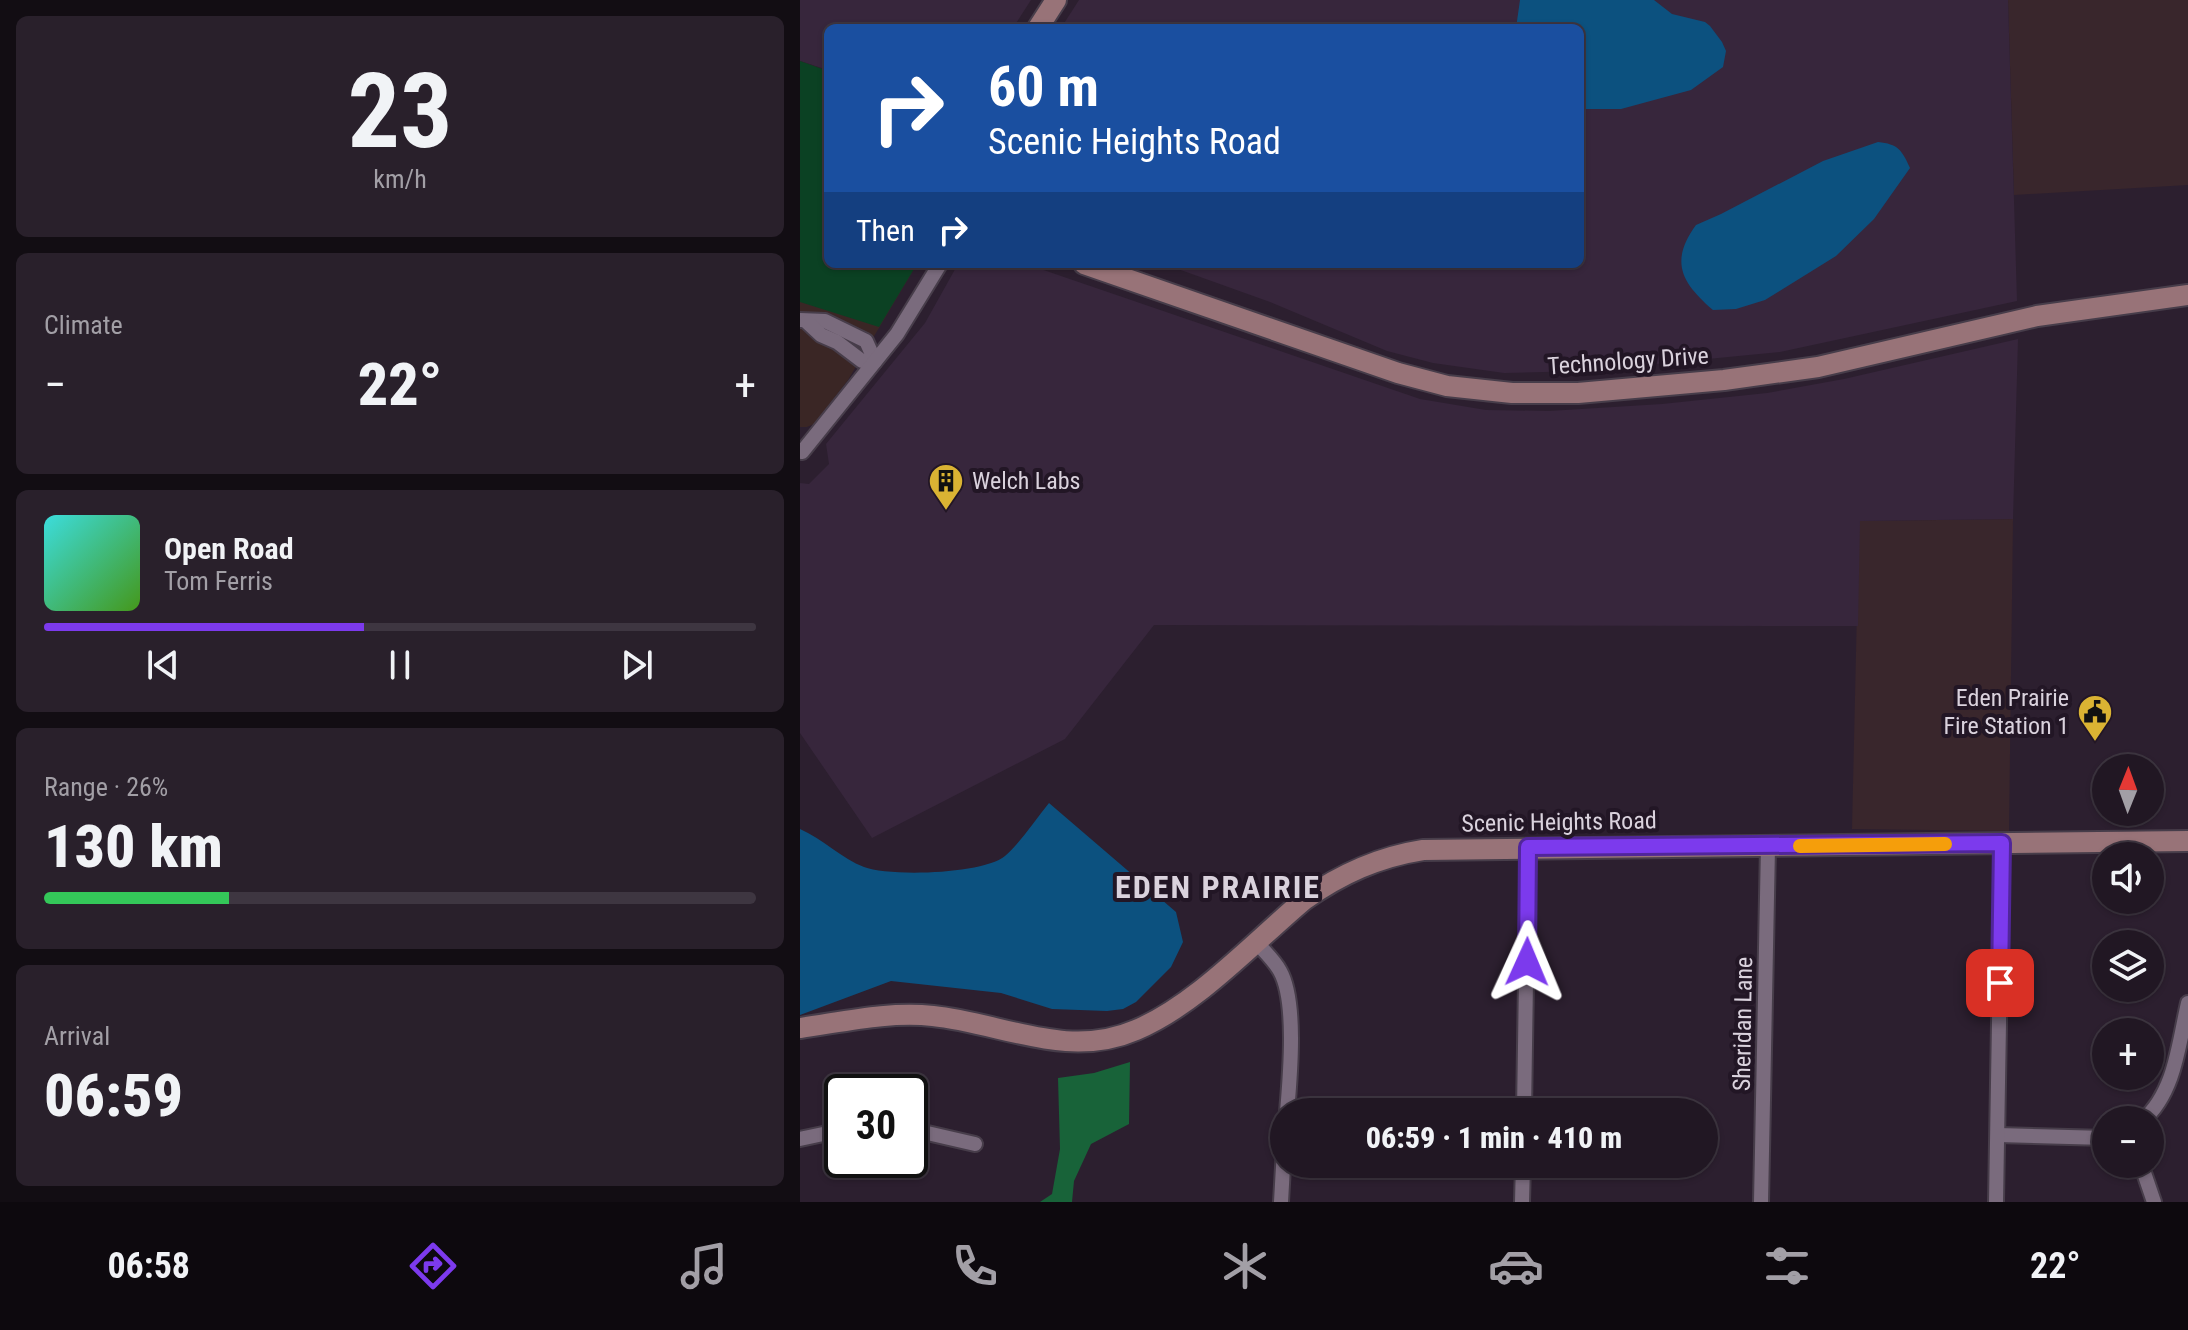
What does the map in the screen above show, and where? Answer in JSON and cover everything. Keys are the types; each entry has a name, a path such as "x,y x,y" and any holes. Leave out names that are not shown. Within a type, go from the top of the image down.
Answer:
{"street":[{"path":"1041,24 1056,0"},
{"path":"802,452 897,334 938,268"},
{"name":"Technology Drive","path":"1096,268 1398,373 1447,386 1512,393 1578,393 1785,373 2037,316 2188,295"},
{"path":"804,321 825,321 866,341 875,361"},
{"name":"Scenic Heights Road","path":"800,1028 916,1014 957,1019 1040,1040 1086,1042 1115,1037 1135,1031 1182,1003 1314,892 1373,862 1423,850 2188,841"},
{"path":"1996,1202 2002,843"},
{"name":"Sheridan Lane","path":"1761,1202 1768,846"},
{"path":"1524,1098 1528,847"},
{"path":"1256,942 1280,971 1287,992 1290,1059 1288,1098"},
{"path":"2155,1106 2170,1078 2188,1003"},
{"path":"928,1133 975,1144"},
{"path":"800,1139 824,1134"},
{"path":"1998,1135 2092,1138"},
{"path":"1281,1202 1282,1178"},
{"path":"1522,1202 1523,1178"},
{"path":"2146,1178 2154,1202"}],"shaded area":[{"path":"800,0 1031,0 1016,24 824,24 824,69 800,61"},
{"path":"1079,0 2008,0 2017,301 1780,352 1583,371 1504,373 1433,363 1387,351 1270,302 1175,268 1584,268 1584,24 1064,24"},
{"path":"2008,0 2188,0 2188,185 2014,195"},
{"path":"800,61 824,70 824,268 915,268 848,380 814,424 800,427"},
{"path":"956,268 1038,268 1420,399 1486,410 1549,411 1767,393 1844,379 2018,339 2013,519 1860,521 1858,626 1154,625 1065,739 872,838 800,733 800,483 809,484 829,464 826,444 925,323"},
{"path":"2013,519 2009,831 1852,829 1859,521"}],"green space":[{"path":"800,61 824,70 824,268 915,268 879,327 800,302"},
{"path":"1130,1062 1129,1124 1091,1144 1074,1181 1072,1202 1040,1202 1052,1194 1060,1149 1058,1078 1094,1073"}],"water":[{"path":"1520,0 1654,0 1672,14 1705,22 1726,51 1723,67 1691,90 1621,109 1584,109 1584,24 1517,24"},
{"path":"1878,142 1898,149 1910,168 1874,219 1836,256 1765,300 1736,309 1713,310 1693,291 1681,261 1696,225 1823,161"},
{"path":"1049,803 1176,912 1183,942 1171,967 1136,1002 1123,1009 1107,1011 1052,1009 1001,993 891,981 800,1015 800,829 864,867 915,873 958,870 978,867 1005,856"}],"slow traffic":[{"path":"1800,846 1945,844"}],"place":[{"name":"Welch Labs","path":"946,512"},
{"name":"Eden Prairie Fire Station 1","path":"2095,743"}],"district":[{"name":"EDEN PRAIRIE","path":"1218,887"}],"route":[{"path":"1527,962 1528,847 2002,843 2000,983"}]}
